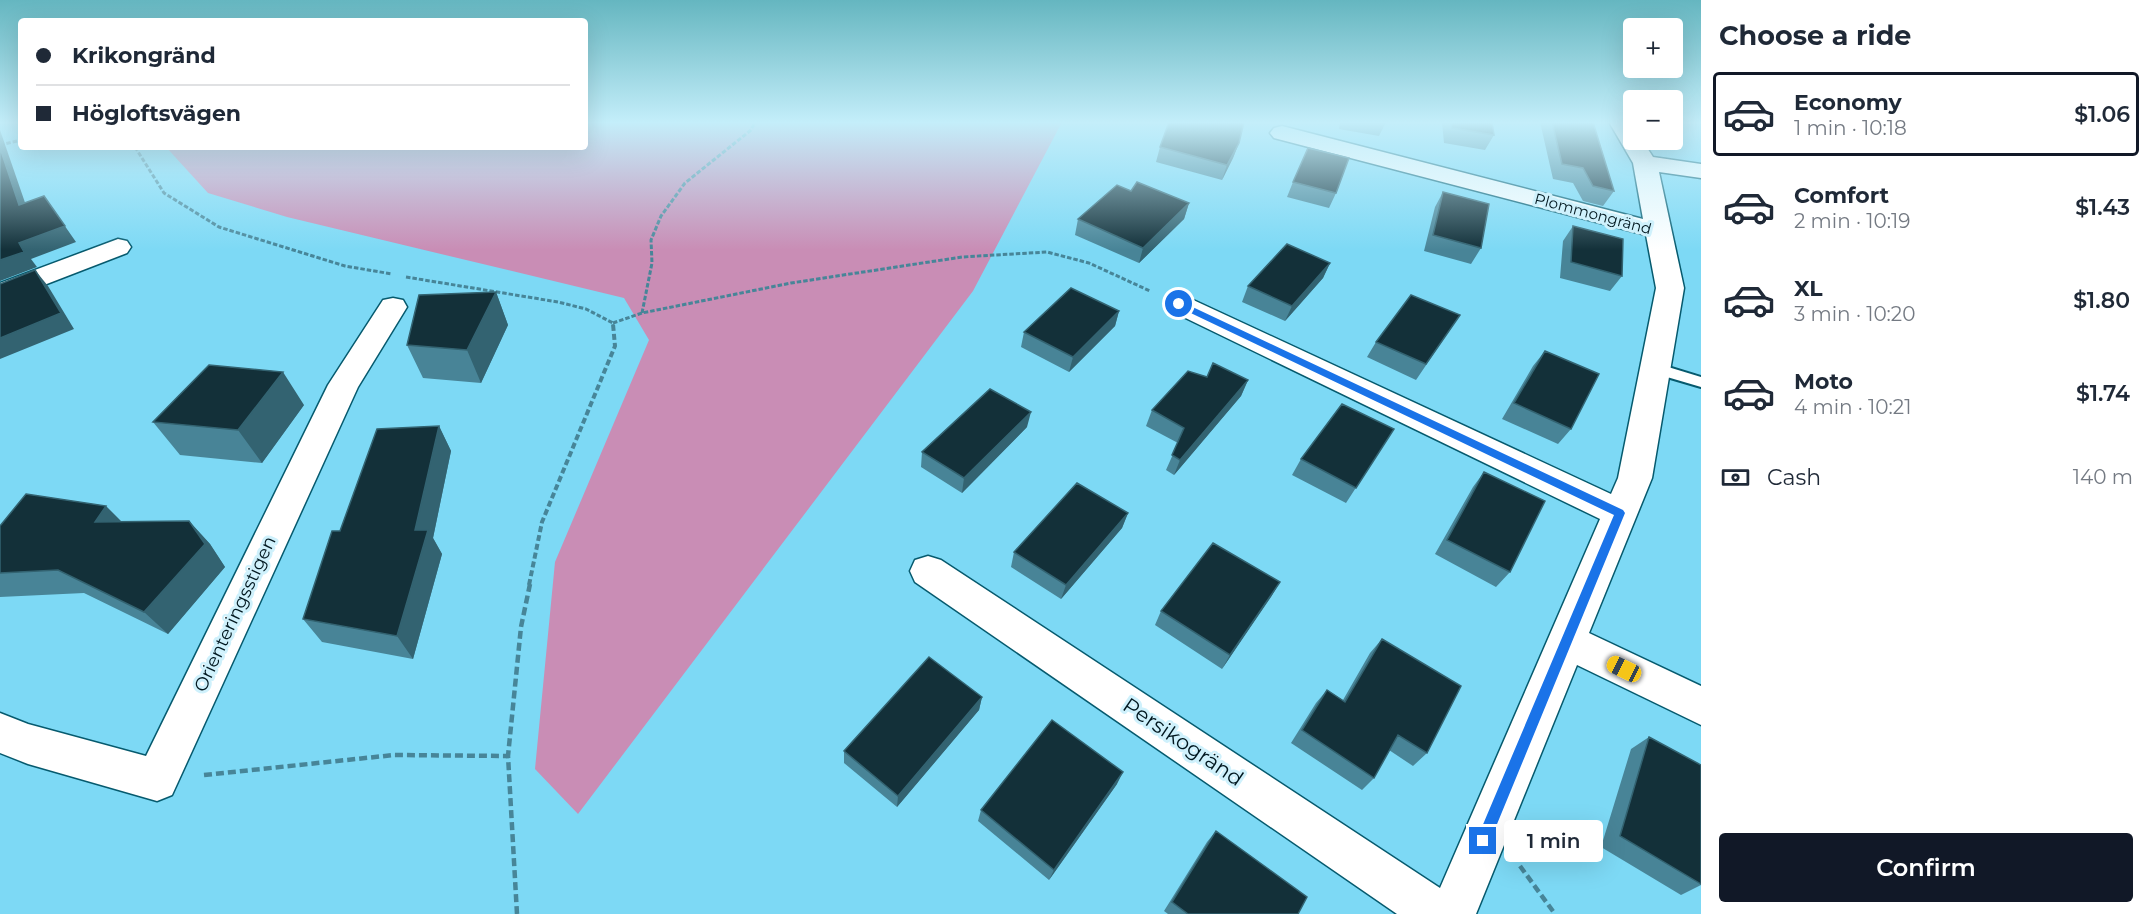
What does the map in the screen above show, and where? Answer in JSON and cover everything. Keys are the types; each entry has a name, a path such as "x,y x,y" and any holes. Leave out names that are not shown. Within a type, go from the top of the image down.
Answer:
{"street":[{"name":"Plommongränd","path":"1404,165 1660,231"},
{"path":"1453,914 1635,478 1670,288 1646,165"},
{"path":"1657,165 1701,171"},
{"path":"0,293 118,247"},
{"path":"1179,304 1620,513"},
{"name":"Orienteringsstigen","path":"157,780 342,384 393,307"},
{"name":"Persikogränd","path":"928,571 1438,914"},
{"path":"1567,641 1701,706"},
{"path":"0,733 28,744 157,780"}],"lane":[{"path":"1655,368 1701,382"}],"path":[{"path":"146,165 164,193 219,227 345,266 558,302 586,309 613,323 642,313 791,283 962,257 1047,252 1089,263 1179,304"},
{"path":"642,313 652,263 651,240 661,216 685,183 708,165"},
{"path":"517,914 508,756 521,627 542,522 615,346 613,323"},
{"path":"157,780 394,755 508,756"},
{"path":"1490,823 1556,914"}],"shaded area":[{"path":"182,165 1040,165 973,291 578,814 535,769 555,562 649,340 624,298 287,217 208,193"}],"building":[{"path":"0,165 6,165 19,205 44,196 65,226 19,243 24,252 0,260"},
{"path":"1301,165 1347,165 1336,193 1293,182"},
{"path":"1565,165 1606,165 1614,191 1593,186 1583,168"},
{"path":"1137,182 1189,203 1143,248 1078,219 1117,185 1131,191"},
{"path":"1443,192 1489,204 1481,248 1433,235"},
{"path":"1573,226 1623,239 1622,276 1571,262"},
{"path":"1287,244 1330,263 1292,306 1248,286"},
{"path":"35,270 61,313 0,338 0,284"},
{"path":"1071,288 1119,311 1073,357 1024,332"},
{"path":"496,292 467,350 407,345 419,295"},
{"path":"1411,295 1460,315 1426,364 1376,342"},
{"path":"1545,351 1599,374 1571,429 1514,403"},
{"path":"1213,363 1248,380 1180,460 1172,455 1184,428 1152,410 1188,371 1207,377"},
{"path":"209,365 283,372 238,430 153,422"},
{"path":"990,389 1031,412 964,478 922,452"},
{"path":"1342,404 1394,429 1356,488 1301,459"},
{"path":"439,426 415,530 428,530 397,636 303,619 332,531 340,531 377,429"},
{"path":"1484,472 1545,501 1510,572 1447,540"},
{"path":"1077,483 1128,513 1066,585 1014,552"},
{"path":"26,494 106,506 95,522 189,521 205,544 144,612 58,570 0,573 0,526"},
{"path":"1213,543 1280,582 1230,655 1161,611"},
{"path":"1382,639 1461,686 1427,753 1398,735 1374,778 1302,730 1327,690 1345,702"},
{"path":"929,657 982,697 898,796 844,751"},
{"path":"1052,720 1123,772 1054,870 981,810"},
{"path":"1649,737 1701,765 1701,884 1620,836"},
{"path":"1216,831 1307,897 1298,914 1188,914 1172,902"}],"route":[{"path":"1179,304 1620,513 1483,841"}]}
